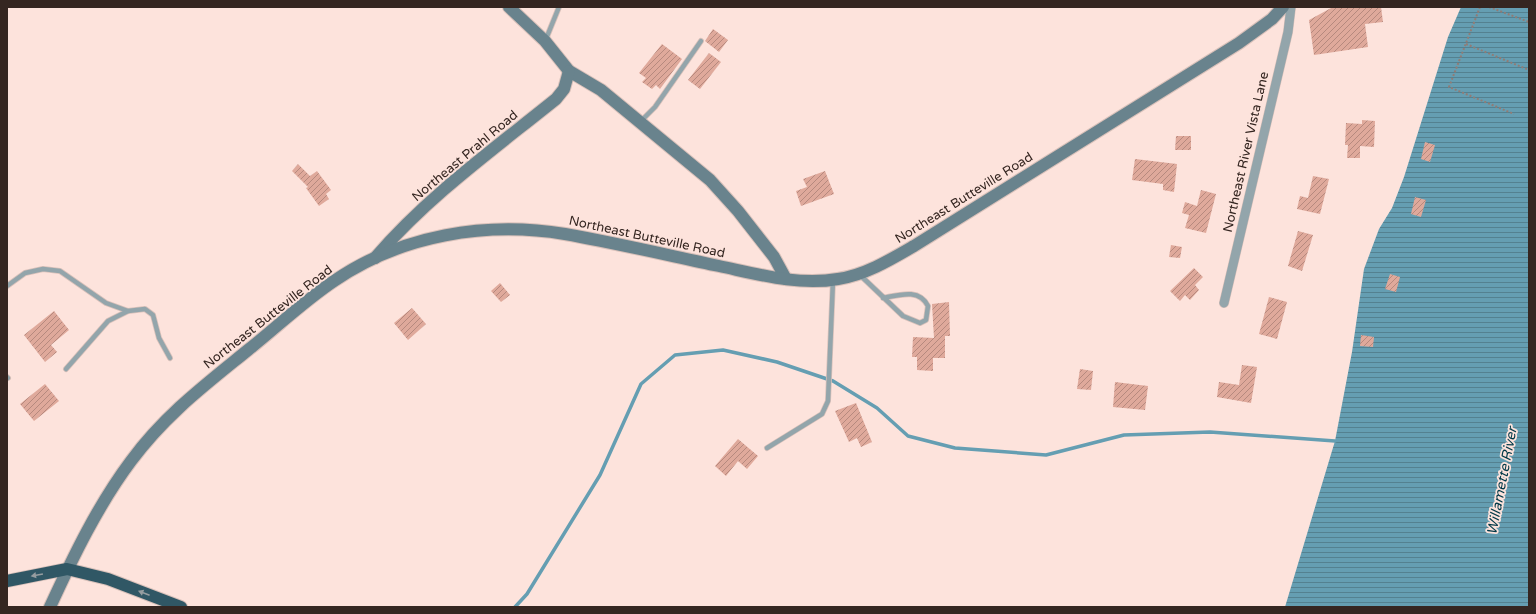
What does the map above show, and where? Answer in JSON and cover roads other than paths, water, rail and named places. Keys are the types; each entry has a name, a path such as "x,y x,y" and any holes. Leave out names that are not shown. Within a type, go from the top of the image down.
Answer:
{"highway":[{"path":"7,581 67,569 108,579 180,607"}],"street":[{"path":"509,7 545,41 569,71 601,90 715,186 738,211 774,257 786,279"},
{"name":"Northeast Butteville Road","path":"50,607 67,569 113,486 130,462 165,419 198,390 333,282 373,259 419,242 458,233 483,230 524,229 564,234 786,279 812,281 833,280 859,274 878,266 914,246 1239,43 1272,19 1283,7"},
{"name":"Northeast River Vista Lane","path":"1224,303 1288,32 1291,7"},
{"name":"Northeast Prahl Road","path":"373,259 392,237 430,202 556,99 564,89 569,71"}],"lane":[{"path":"545,41 559,7"},
{"path":"640,122 655,107 701,41"},
{"path":"7,286 25,273 43,269 60,272 106,303 128,311"},
{"path":"859,274 883,298 903,316 920,323 926,320 928,306 920,297 910,293 883,298"},
{"path":"767,448 822,414 828,401 833,280"},
{"path":"66,369 108,320 128,311 145,308 153,315 159,338 170,358"}],"water":[{"name":"Willamette River","path":"1461,7 1529,7 1529,607 1285,607 1335,441 1352,352 1364,269 1379,229 1392,208 1404,177 1448,37"}],"waterway":[{"path":"515,607 527,594 600,475 641,384 675,355 723,350 777,362 833,381 877,408 908,436 955,448 1046,455 1124,435 1210,432 1335,441"}]}
